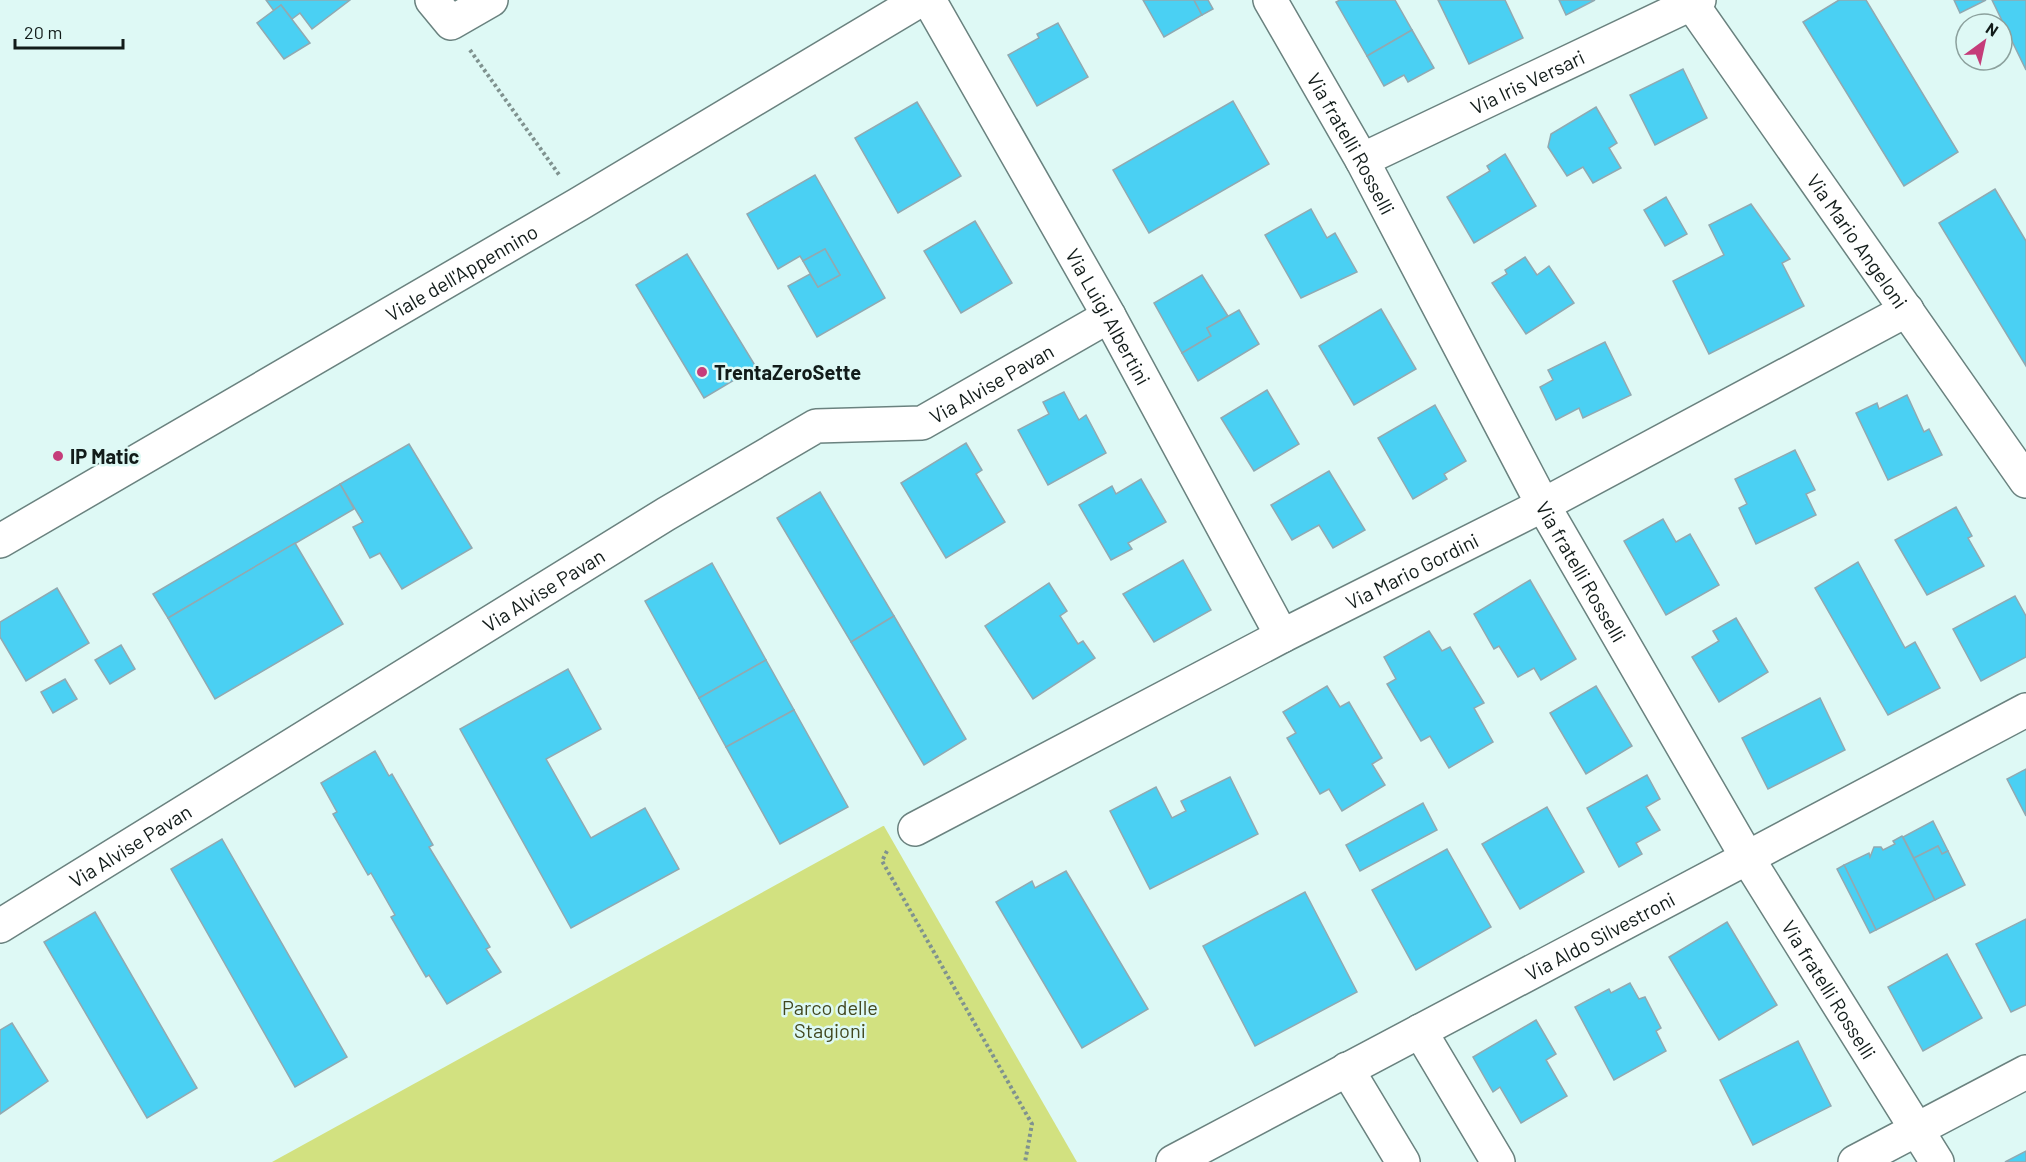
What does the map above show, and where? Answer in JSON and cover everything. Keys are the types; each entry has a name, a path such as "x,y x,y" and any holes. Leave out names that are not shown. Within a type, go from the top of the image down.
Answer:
{"street":[{"path":"441,11 491,0"},
{"name":"Viale dell'Appennino","path":"0,541 579,204 920,0"},
{"name":"Via Luigi Albertini","path":"929,0 1109,316 1282,636"},
{"name":"Via fratelli Rosselli","path":"1270,0 1362,160 1543,506 1748,859 1938,1162"},
{"name":"Via Iris Versari","path":"1362,160 1693,1"},
{"name":"Via Mario Angeloni","path":"1693,1 2025,477"},
{"name":"Via Mario Gordini","path":"915,829 1282,636 1543,506 1907,310"},
{"name":"Via Alvise Pavan","path":"0,926 666,514 816,426 922,423 1109,316"},
{"name":"Via Aldo Silvestroni","path":"1173,1162 2026,710"},
{"path":"1420,1031 1498,1162"},
{"path":"1347,1069 1403,1162"},
{"path":"1856,1162 2026,1072"}],"path":[{"path":"441,11 579,204"},
{"path":"915,829 892,841 882,861 1032,1124 1025,1162"}],"green space":[{"name":"Parco delle Stagioni","path":"883,826 1077,1162 272,1162"}],"building":[{"path":"266,0 350,0 312,29 300,13 292,19 281,5 274,11"},
{"path":"1143,0 1194,0 1202,15 1164,37"},
{"path":"1194,0 1208,0 1213,9 1202,15"},
{"path":"1340,0 1395,0 1412,30 1367,56 1336,2"},
{"path":"1438,0 1505,0 1523,38 1469,64"},
{"path":"1559,0 1595,0 1566,15"},
{"path":"1839,0 1866,0 1958,152 1904,186 1803,22"},
{"path":"1954,0 1986,0 1962,12 1960,12"},
{"path":"1992,0 2026,0 2026,70 2014,45 2014,12 1998,12"},
{"path":"281,5 310,43 284,59 257,23"},
{"path":"1058,23 1088,77 1037,106 1008,55 1039,38 1037,34"},
{"path":"1412,30 1434,68 1408,82 1404,75 1384,86 1367,56"},
{"path":"1683,69 1707,118 1655,145 1630,95"},
{"path":"1233,101 1269,164 1149,233 1113,170"},
{"path":"917,102 961,176 898,213 855,138"},
{"path":"1596,107 1617,143 1609,148 1621,168 1593,183 1583,167 1567,176 1548,147 1551,134"},
{"path":"1505,154 1536,206 1474,243 1447,197 1490,171 1487,166"},
{"path":"815,175 885,298 817,337 788,286 810,274 818,287 840,275 825,249 803,261 800,256 778,269 747,214"},
{"path":"1995,189 2026,241 2026,366 1939,223"},
{"path":"1666,197 1687,234 1665,246 1644,210"},
{"path":"1751,204 1790,259 1782,263 1804,306 1709,354 1673,281 1724,255 1709,225"},
{"path":"1311,209 1327,238 1335,233 1357,272 1301,298 1265,235"},
{"path":"975,221 1012,283 961,313 924,251"},
{"path":"825,249 840,275 818,287 803,261"},
{"path":"687,254 756,367 704,398 636,285"},
{"path":"1525,257 1537,275 1549,266 1574,303 1526,334 1492,283 1507,274 1505,270"},
{"path":"1202,275 1228,316 1207,328 1211,336 1182,353 1154,303"},
{"path":"1381,309 1416,369 1354,405 1319,346"},
{"path":"1239,310 1259,344 1198,381 1182,353 1211,336 1207,328"},
{"path":"1605,342 1631,395 1583,418 1579,408 1556,420 1540,387 1553,380 1548,370"},
{"path":"1267,390 1299,444 1254,471 1221,418"},
{"path":"1064,392 1079,420 1086,415 1106,453 1048,485 1018,430 1049,414 1043,402"},
{"path":"1907,395 1924,432 1929,429 1942,455 1888,480 1856,413 1877,403 1879,409"},
{"path":"1435,405 1466,461 1444,474 1447,479 1413,499 1378,438"},
{"path":"966,443 982,470 976,474 1005,522 946,558 901,483"},
{"path":"409,444 472,548 402,589 380,553 370,558 353,527 363,522 340,484"},
{"path":"1795,450 1815,490 1806,494 1816,515 1756,544 1739,508 1747,504 1735,479"},
{"path":"1329,471 1365,530 1333,548 1319,525 1292,540 1271,505"},
{"path":"1141,479 1166,522 1128,543 1132,549 1111,560 1079,505 1112,486 1116,494"},
{"path":"340,484 354,509 168,618 153,594"},
{"path":"820,492 894,616 851,642 777,518"},
{"path":"1956,507 1972,536 1968,538 1984,566 1927,595 1895,540"},
{"path":"1663,519 1676,542 1690,534 1719,585 1666,615 1624,541"},
{"path":"295,543 343,624 215,699 168,618"},
{"path":"1183,560 1211,610 1154,642 1123,594"},
{"path":"1858,562 1905,648 1915,642 1940,688 1888,715 1815,588"},
{"path":"712,563 766,660 699,698 645,601"},
{"path":"1530,580 1576,659 1541,680 1534,668 1518,677 1499,646 1494,649 1474,614"},
{"path":"1049,583 1067,611 1060,616 1078,644 1083,641 1095,658 1033,699 985,626"},
{"path":"57,588 89,643 26,681 0,637 0,622"},
{"path":"2015,596 2026,616 2026,657 1981,681 1953,629"},
{"path":"894,616 966,739 924,765 851,642"},
{"path":"1736,618 1768,672 1719,702 1692,657 1719,641 1713,631"},
{"path":"1429,631 1442,651 1450,647 1484,703 1474,708 1493,742 1449,768 1430,736 1421,741 1387,684 1396,679 1384,657"},
{"path":"121,645 135,669 110,684 95,660"},
{"path":"766,660 794,710 726,747 699,698"},
{"path":"568,669 601,729 546,759 591,838 645,808 679,869 571,928 460,729"},
{"path":"65,679 77,699 53,713 41,692"},
{"path":"1327,686 1340,707 1349,702 1382,758 1372,764 1385,785 1342,811 1329,789 1320,794 1287,738 1296,733 1283,712"},
{"path":"1596,686 1632,746 1586,774 1550,713"},
{"path":"1820,698 1845,750 1768,789 1742,738"},
{"path":"794,710 848,807 780,844 726,747"},
{"path":"375,751 389,776 392,774 433,845 429,847 490,947 486,949 501,972 447,1004 429,975 426,977 391,917 395,915 371,873 368,875 333,814 337,812 321,783"},
{"path":"2026,769 2026,816 2007,779"},
{"path":"1647,775 1660,799 1646,807 1660,830 1636,843 1642,854 1619,867 1587,808"},
{"path":"1230,777 1258,834 1150,889 1110,811 1156,787 1172,818 1186,811 1181,801"},
{"path":"1423,803 1437,830 1360,871 1346,845"},
{"path":"1547,807 1584,872 1520,909 1482,844"},
{"path":"1933,821 1948,851 1942,854 1938,846 1914,858 1903,837"},
{"path":"1902,836 1935,900 1876,930 1844,865 1869,853 1870,857 1874,847 1881,847 1883,850 1895,844 1893,841"},
{"path":"222,839 347,1057 295,1087 171,869"},
{"path":"1938,846 1942,854 1948,851 1965,885 1935,900 1914,858"},
{"path":"1447,849 1491,927 1416,970 1372,890"},
{"path":"1844,865 1876,930 1870,933 1837,869"},
{"path":"1066,871 1148,1009 1082,1048 996,902 1032,881 1035,888"},
{"path":"1305,892 1357,992 1255,1046 1203,946"},
{"path":"95,912 197,1088 147,1118 44,942"},
{"path":"2026,919 2026,1005 2011,1012 1976,944"},
{"path":"1727,922 1777,1005 1719,1040 1669,957"},
{"path":"1947,954 1982,1018 1923,1051 1888,987"},
{"path":"1630,983 1639,999 1645,997 1661,1028 1656,1031 1666,1051 1614,1080 1575,1007 1609,989 1611,993"},
{"path":"1536,1020 1556,1054 1546,1060 1567,1096 1521,1123 1500,1087 1493,1092 1473,1057"},
{"path":"12,1023 48,1081 0,1114 0,1030"},
{"path":"1798,1041 1831,1106 1753,1145 1720,1080"},
{"path":"2026,1151 2026,1162 2005,1162"}],"place":[{"name":"TrentaZeroSette","path":"702,372"},
{"name":"IP Matic","path":"58,456"}]}
